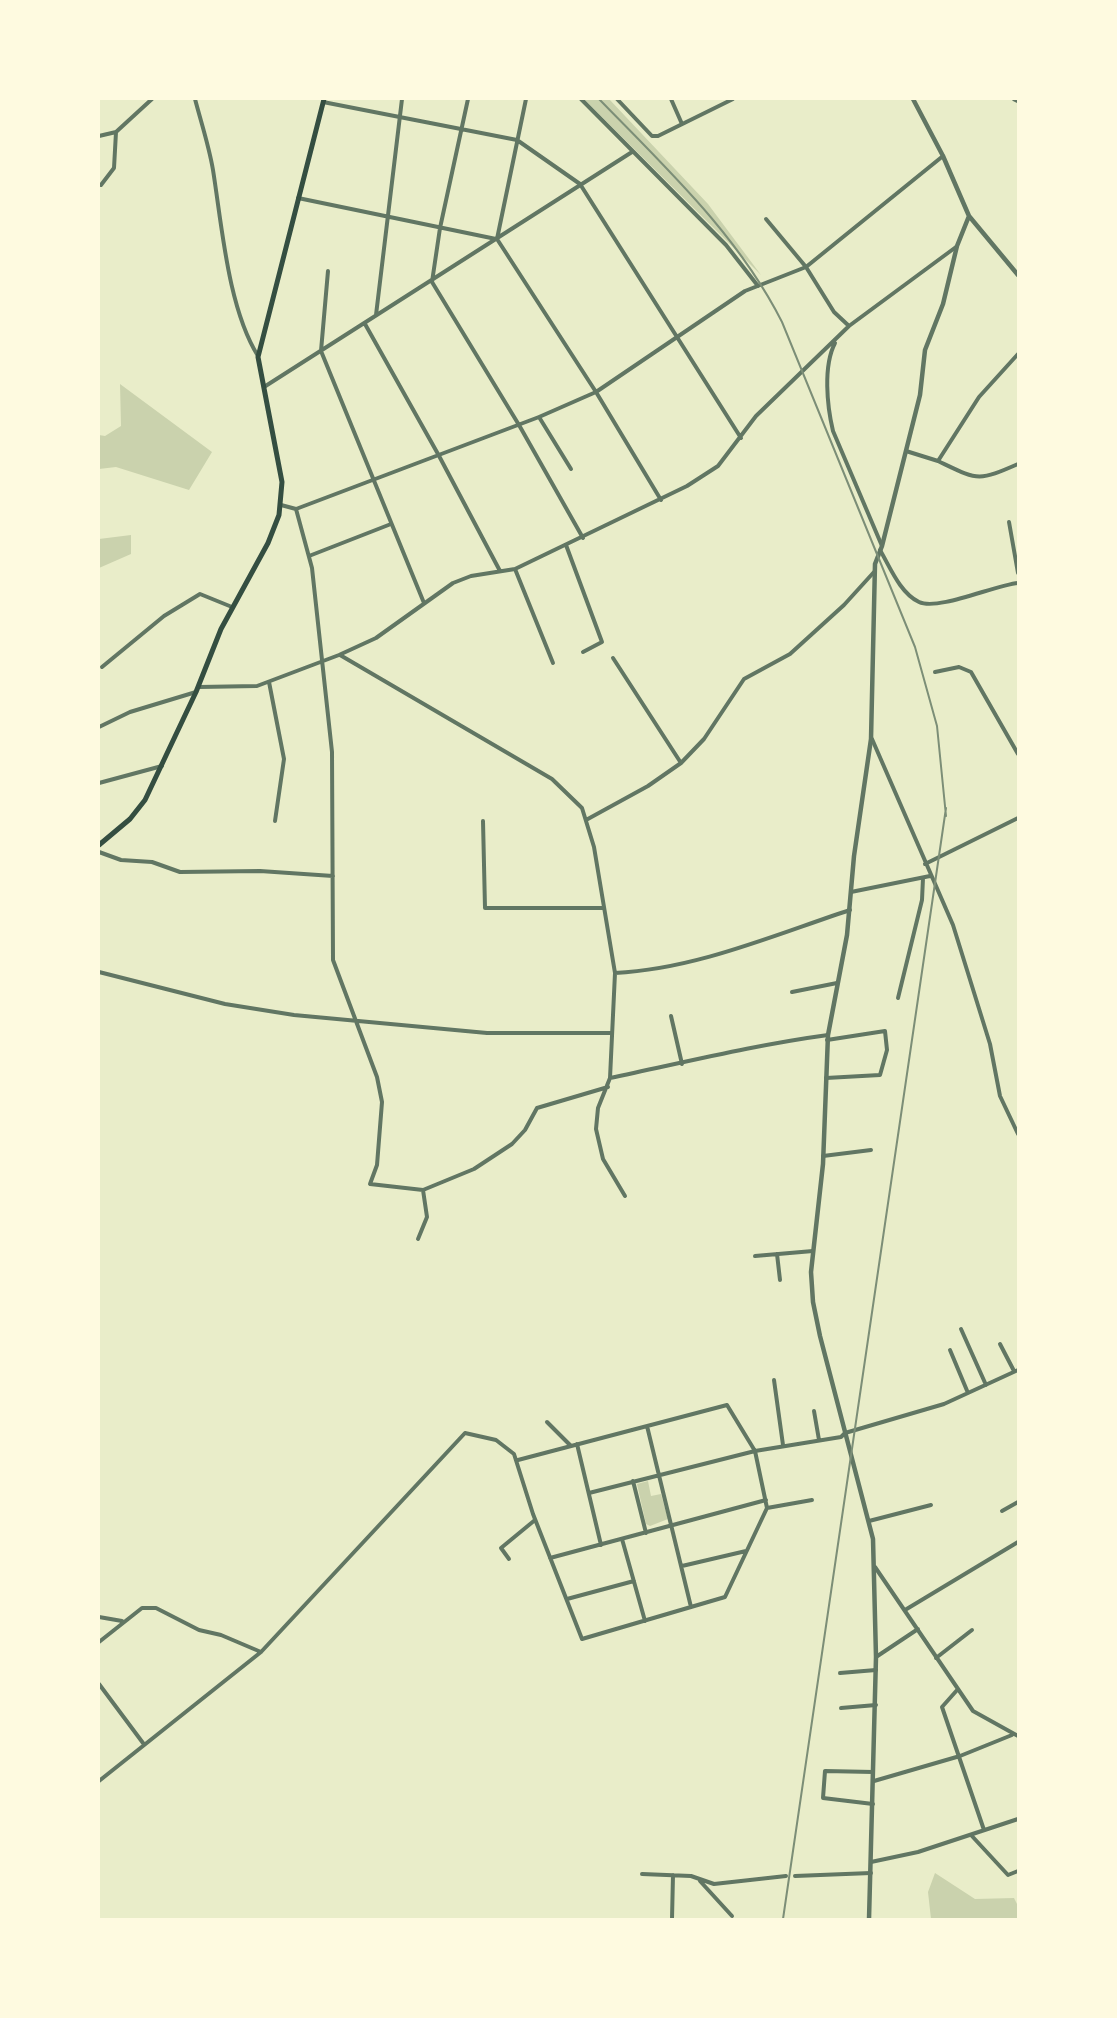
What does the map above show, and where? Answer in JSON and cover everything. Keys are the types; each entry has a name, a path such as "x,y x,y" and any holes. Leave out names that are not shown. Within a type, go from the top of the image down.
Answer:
{"main road":[{"path":"99,845 137,812 162,766 232,607 268,543 281,505 282,482 258,357 323,101"}],"street":[{"path":"99,136 116,132 152,99"},
{"path":"195,99 213,168 219,221 241,316 258,357"},
{"path":"376,315 402,99"},
{"path":"468,99 440,228 432,282 519,425 583,538"},
{"path":"526,99 497,239 596,392 661,500"},
{"path":"582,99 726,245 758,286"},
{"path":"617,99 652,136 658,136 733,99"},
{"path":"671,99 682,124"},
{"path":"913,99 943,156 969,216 1018,275"},
{"path":"323,101 517,140 580,184 676,339 741,438"},
{"path":"101,185 114,168 116,132"},
{"path":"264,387 432,282 632,152"},
{"path":"281,505 296,509 519,425 596,392 745,291 806,267 943,156"},
{"path":"298,198 497,239"},
{"path":"869,1919 876,1705 875,1568 869,1521 813,1302 811,1272 823,1156 827,1038 850,910 871,739 875,571 920,395 925,350 942,304 957,246 969,216"},
{"path":"766,219 806,267 834,312 849,327"},
{"path":"99,727 130,712 197,689 257,686 339,655 376,638 453,583 471,576 515,569 661,500 717,466 756,416 849,327 957,246"},
{"path":"328,271 321,351 424,603"},
{"path":"364,324 438,454 500,572"},
{"path":"836,339 831,350 830,417 881,548 901,584 914,598 923,603 956,600 1018,583"},
{"path":"938,461 979,397 1018,354"},
{"path":"539,417 571,469"},
{"path":"906,451 938,461 970,476 987,478 1018,464"},
{"path":"296,509 309,556 332,752 333,960 377,1077 382,1102 377,1165 370,1184 423,1190 491,1159 525,1130 537,1108 608,1087"},
{"path":"1009,522 1018,573"},
{"path":"309,556 391,524"},
{"path":"566,545 602,642 583,652"},
{"path":"515,569 553,663"},
{"path":"586,820 648,786 681,763 704,739 744,678 790,654 844,605 875,571"},
{"path":"102,667 164,616 200,594 232,607"},
{"path":"339,655 552,779 573,798 586,820 594,847 615,973 610,1078 598,1108 596,1130 603,1160 625,1196"},
{"path":"613,658 681,763"},
{"path":"935,672 959,667 971,672 1018,754"},
{"path":"269,682 284,759 275,821"},
{"path":"871,739 953,925 990,1044 1000,1096 1018,1134"},
{"path":"99,783 162,766"},
{"path":"925,864 1018,818"},
{"path":"483,821 485,908 604,908"},
{"path":"99,852 121,860 152,862 180,872 260,871 333,876"},
{"path":"851,891 930,876"},
{"path":"898,998 922,900 923,878"},
{"path":"615,973 645,971 708,957 850,910"},
{"path":"99,972 225,1004 294,1015 487,1033 612,1033"},
{"path":"792,992 837,983"},
{"path":"671,1016 682,1064"},
{"path":"610,1078 773,1043 885,1031 887,1050 880,1075 826,1078"},
{"path":"823,1156 872,1150"},
{"path":"418,1239 427,1217 423,1190"},
{"path":"755,1256 813,1251"},
{"path":"777,1254 780,1280"},
{"path":"961,1329 986,1385"},
{"path":"589,1492 755,1451 841,1437 845,1433 944,1404 1016,1370 999,1344"},
{"path":"950,1350 968,1394"},
{"path":"774,1380 783,1445"},
{"path":"99,1780 143,1743 188,1713 261,1652 465,1433 496,1440 506,1446 518,1460 535,1520 582,1639 725,1598 767,1508 755,1451 726,1405 518,1460"},
{"path":"814,1411 819,1440"},
{"path":"548,1422 571,1446"},
{"path":"647,1426 691,1607"},
{"path":"577,1444 601,1545"},
{"path":"633,1481 646,1533"},
{"path":"550,1558 766,1500"},
{"path":"767,1508 812,1500"},
{"path":"1002,1511 1018,1502"},
{"path":"869,1521 931,1505"},
{"path":"509,1559 501,1548 535,1520"},
{"path":"622,1539 645,1621"},
{"path":"905,1610 1018,1542"},
{"path":"682,1566 746,1551"},
{"path":"875,1568 974,1711 1016,1736"},
{"path":"567,1599 634,1581"},
{"path":"99,1642 142,1608 156,1608 200,1630 221,1635 261,1652"},
{"path":"99,1617 123,1621"},
{"path":"876,1657 918,1629"},
{"path":"936,1658 972,1630"},
{"path":"840,1673 876,1670"},
{"path":"99,1684 143,1743"},
{"path":"958,1689 942,1707 984,1830"},
{"path":"842,1708 876,1705"},
{"path":"874,1781 960,1756 1016,1736"},
{"path":"873,1804 823,1798 825,1771 874,1772"},
{"path":"871,1862 918,1852 1018,1819"},
{"path":"971,1834 1008,1875 1018,1871"},
{"path":"795,1876 871,1873"},
{"path":"642,1874 673,1875 714,1884 786,1876"},
{"path":"672,1919 673,1875"},
{"path":"699,1880 732,1916"}],"green space":[{"path":"584,99 609,99 708,204 761,275"},
{"path":"120,384 212,452 189,490 116,467 99,469 99,435 105,436 121,426"},
{"path":"131,535 131,554 99,568 99,539"},
{"path":"648,1481 651,1496 661,1494 668,1519 650,1526 646,1524 637,1484"},
{"path":"935,1873 975,1899 1014,1898 1018,1906 1018,1919 931,1919 928,1892"}],"railway":[{"path":"599,99 675,177 723,232 764,290 782,322 915,647 937,726 946,816"},
{"path":"783,1919 946,808"}]}
